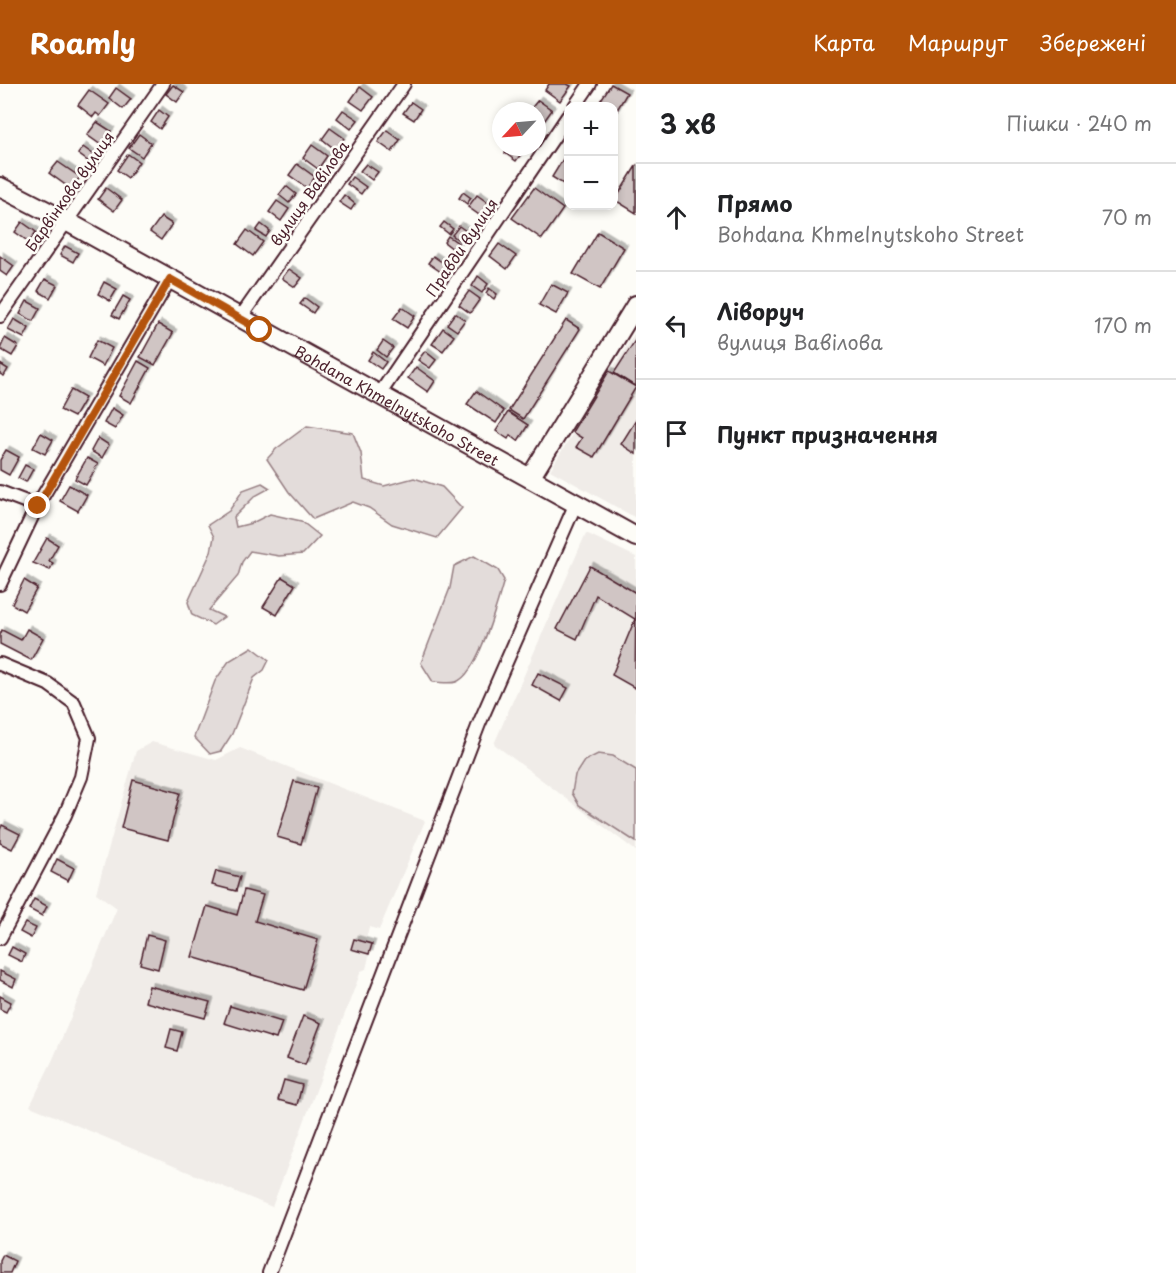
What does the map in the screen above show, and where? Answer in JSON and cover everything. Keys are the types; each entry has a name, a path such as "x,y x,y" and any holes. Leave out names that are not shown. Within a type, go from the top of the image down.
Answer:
{"street":[{"name":"Барвінкова вулиця","path":"0,316 163,84"},
{"name":"вулиця Вавілова","path":"240,318 404,84"},
{"path":"578,102 591,84"},
{"name":"Правди вулиця","path":"379,395 564,122"},
{"name":"Bohdana Khmelnytskoho Street","path":"0,187 66,221 636,537"},
{"path":"0,584 38,506 170,279"},
{"path":"530,478 636,305"},
{"path":"0,492 38,506"},
{"path":"269,1273 479,724 576,503"},
{"path":"0,664 48,684 74,703 88,738 81,777 65,815 0,938"}],"shaded area":[{"path":"636,331 636,518 550,470"},
{"path":"307,426 353,433 361,453 364,480 384,486 414,478 442,487 462,508 437,538 392,524 369,508 353,502 313,519 289,492 267,459 276,449"},
{"path":"262,483 270,488 255,496 234,517 236,527 252,523 270,514 301,521 320,536 303,554 279,556 250,551 242,562 238,576 209,610 224,617 213,625 192,615 188,602 211,552 214,537 208,525 229,511 243,490"},
{"path":"586,533 636,557 636,851 494,744"},
{"path":"474,556 498,570 504,580 492,620 472,666 464,676 454,683 433,682 421,663 450,588 454,566"},
{"path":"252,647 269,660 264,670 254,678 232,734 221,751 210,754 194,737 215,681 229,661"},
{"path":"152,742 216,760 240,748 425,821 379,930 369,927 365,942 372,944 366,969 361,971 272,1207 30,1106 53,1059 117,908 96,893 136,751"},
{"path":"598,754 613,756 636,770 636,842 579,805 572,793 575,775 584,761"}],"building":[{"path":"549,84 571,86 560,101 545,90"},
{"path":"611,84 627,93 618,108 618,102 600,102"},
{"path":"173,85 184,92 177,102 166,94"},
{"path":"360,87 373,97 363,110 350,101"},
{"path":"116,88 131,99 123,109 109,98"},
{"path":"89,90 109,104 100,116 96,113 93,117 78,105"},
{"path":"411,102 421,109 414,120 403,113"},
{"path":"546,106 552,110 546,118"},
{"path":"159,110 168,117 160,129 151,122"},
{"path":"343,110 358,120 351,129 337,118"},
{"path":"97,122 111,131 101,145 87,135"},
{"path":"330,128 344,138 336,150 322,139"},
{"path":"387,130 400,140 392,152 378,142"},
{"path":"139,134 151,143 142,157 129,148"},
{"path":"312,145 327,156 318,169 303,158"},
{"path":"83,147 94,155 89,162 78,154"},
{"path":"128,154 139,162 128,178 117,170"},
{"path":"509,156 520,156 516,161"},
{"path":"564,158 564,184 552,177"},
{"path":"58,162 80,177 71,189 49,173"},
{"path":"297,164 315,177 307,188 289,175"},
{"path":"366,164 378,172 372,180 360,171"},
{"path":"636,166 636,213 618,202 618,195"},
{"path":"352,177 366,187 361,194 347,184"},
{"path":"286,186 296,194 289,203 279,195"},
{"path":"106,188 122,200 114,211 98,199"},
{"path":"534,188 563,209 542,239 512,218"},
{"path":"463,192 471,198 467,204 459,198"},
{"path":"344,195 355,204 351,210 339,202"},
{"path":"477,195 491,205 482,217 468,207"},
{"path":"277,201 289,209 281,221 269,212"},
{"path":"161,217 172,224 161,240 150,232"},
{"path":"22,222 36,232 29,242 15,232"},
{"path":"444,222 453,229 449,234 440,227"},
{"path":"261,224 270,231 266,237 256,231"},
{"path":"459,226 470,234 463,243 452,235"},
{"path":"247,230 263,242 253,256 237,244"},
{"path":"598,232 624,248 600,289 573,274"},
{"path":"448,236 458,243 453,249 444,242"},
{"path":"499,244 516,256 507,269 490,256"},
{"path":"65,246 78,253 73,262 60,255"},
{"path":"0,256 14,266 7,276 0,271"},
{"path":"433,256 446,265 441,272 428,263"},
{"path":"289,269 302,278 295,287 282,278"},
{"path":"478,276 488,284 482,293 472,286"},
{"path":"45,279 57,285 50,298 38,291"},
{"path":"104,282 117,289 110,301 98,294"},
{"path":"551,284 568,293 556,314 539,305"},
{"path":"489,288 497,294 494,299 486,293"},
{"path":"469,291 480,299 470,313 459,305"},
{"path":"123,296 130,300 119,319 112,315"},
{"path":"305,298 317,307 313,313 300,304"},
{"path":"27,301 40,308 33,321 20,314"},
{"path":"402,307 415,316 407,328 393,319"},
{"path":"455,313 465,320 457,331 447,324"},
{"path":"14,319 29,328 24,338 8,330"},
{"path":"566,320 580,329 523,419 509,410"},
{"path":"158,324 173,333 155,365 140,357"},
{"path":"443,328 454,336 443,351 432,344"},
{"path":"5,338 18,346 12,356 0,349"},
{"path":"636,339 636,387 614,373"},
{"path":"97,340 112,348 103,366 88,358"},
{"path":"383,341 393,348 386,357 377,350"},
{"path":"425,351 436,360 430,368 418,360"},
{"path":"373,352 386,362 381,369 368,360"},
{"path":"138,361 150,368 131,403 119,396"},
{"path":"0,364 8,369 4,376 0,374"},
{"path":"416,367 435,381 428,392 408,378"},
{"path":"609,371 636,387 594,457 576,447 582,438 572,432"},
{"path":"71,390 85,398 74,417 60,410"},
{"path":"476,391 504,411 496,423 467,404"},
{"path":"112,408 123,415 115,429 104,423"},
{"path":"508,412 528,425 518,441 510,435 508,439 496,431"},
{"path":"636,420 636,454 621,444"},
{"path":"41,433 53,440 45,454 33,448"},
{"path":"98,438 109,445 102,458 91,451"},
{"path":"6,450 19,457 9,475 0,470 0,460"},
{"path":"87,458 98,464 86,485 75,479"},
{"path":"25,465 33,469 26,482 18,478"},
{"path":"69,485 87,495 78,511 60,501"},
{"path":"47,538 58,545 49,561 53,563 50,570 33,563"},
{"path":"590,566 636,593 635,688 612,675 635,619 596,595 577,639 557,629"},
{"path":"282,577 295,585 277,615 263,607"},
{"path":"24,580 37,588 24,611 12,604"},
{"path":"27,629 43,638 31,660 0,644 2,630 21,640"},
{"path":"538,673 568,688 561,701 532,685"},
{"path":"133,780 180,793 168,840 121,828"},
{"path":"294,781 317,788 301,844 277,837"},
{"path":"2,825 20,834 12,849 0,843"},
{"path":"57,859 74,868 68,881 51,872"},
{"path":"216,871 240,877 236,891 212,885"},
{"path":"244,890 263,895 255,921 318,940 303,990 192,957 207,906 237,915"},
{"path":"34,899 47,906 42,916 29,909"},
{"path":"25,923 36,928 31,938 20,932"},
{"path":"147,935 165,940 158,969 140,964"},
{"path":"354,939 372,944 369,954 351,949"},
{"path":"12,947 25,954 22,962 8,955"},
{"path":"0,971 16,979 13,987 0,980"},
{"path":"149,986 210,1002 205,1018 145,1002"},
{"path":"0,996 11,1002 6,1012 0,1009"},
{"path":"230,1006 282,1022 276,1039 224,1023"},
{"path":"303,1016 321,1023 305,1065 287,1058"},
{"path":"171,1029 182,1032 177,1051 166,1048"},
{"path":"284,1080 302,1085 297,1105 278,1100"},
{"path":"3,1255 15,1261 10,1273 0,1273 0,1261"}],"route":[{"path":"38,506 170,279 260,330"}]}
